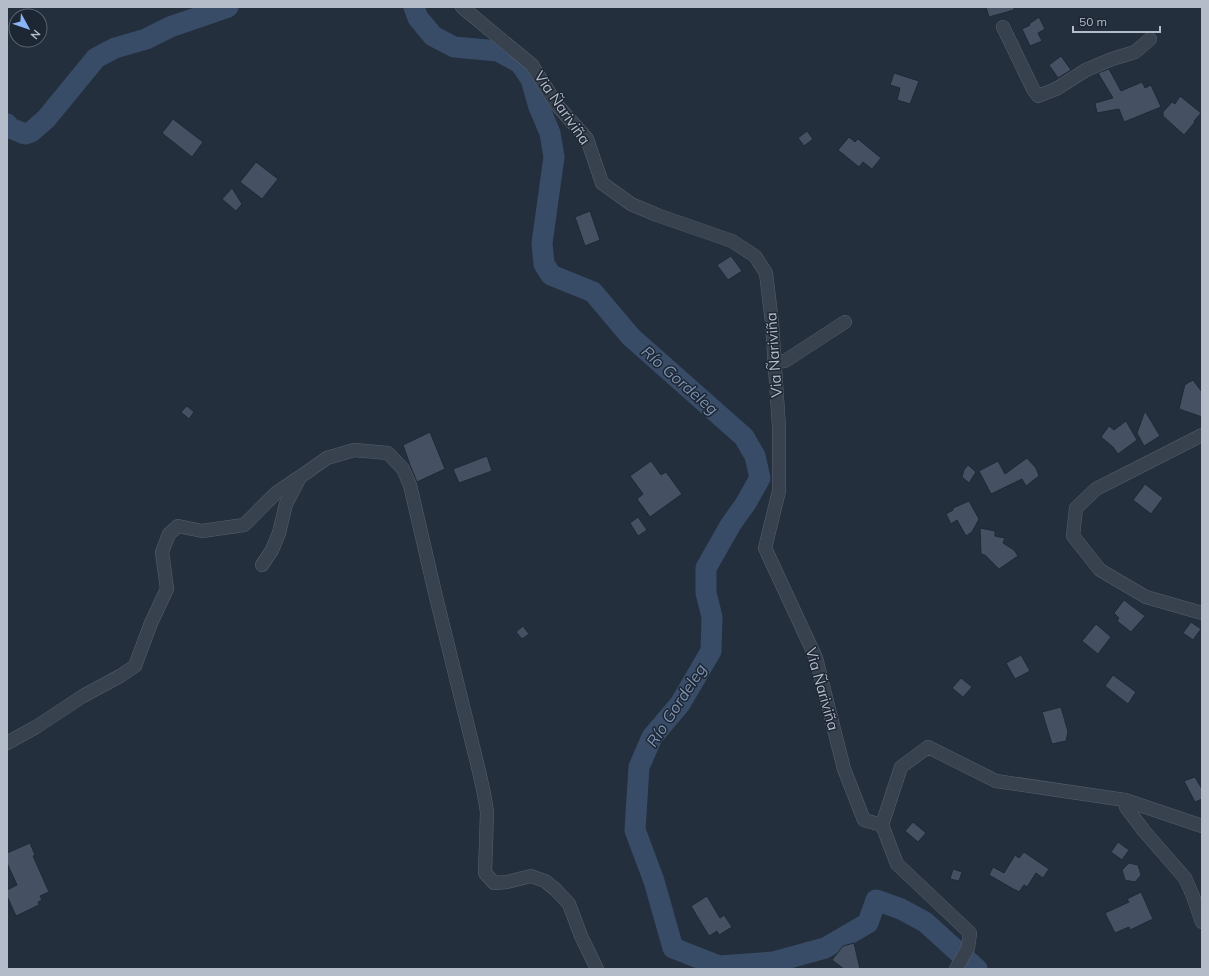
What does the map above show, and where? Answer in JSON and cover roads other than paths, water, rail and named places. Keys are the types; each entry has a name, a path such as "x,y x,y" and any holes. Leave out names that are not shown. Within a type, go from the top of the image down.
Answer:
{"street":[{"name":"Via Ñariviña","path":"462,7 532,65 556,105 587,139 602,183 631,204 732,241 755,256 766,273 772,323 780,426 779,491 765,548 816,658 844,769 864,820 882,825"},
{"path":"1003,27 1033,89 1038,96 1056,89 1086,70 1112,59 1135,52 1150,39"},
{"path":"774,362 785,361 845,322"},
{"path":"1202,436 1096,489 1076,508 1073,536 1100,570 1146,597 1202,613"},
{"path":"7,743 36,727 83,696 135,666 151,623 166,589 162,552 169,534 178,526 202,531 244,525 276,492 327,458 354,450 388,453 403,469 410,485 479,771 487,812 485,873 494,882 513,881 530,876 545,881 556,890 568,904 597,969"},
{"path":"262,565 275,544 286,504 300,477"},
{"path":"957,968 968,948 970,933 897,864 882,825 901,767 928,746 996,781 1125,800 1202,826"},
{"path":"1125,800 1126,807 1144,831 1185,878 1202,922"}],"waterway":[{"name":"Río Gordeleg","path":"7,124 10,128 25,134 31,132 46,119 96,58 115,48 146,39 170,27 228,7"},
{"name":"Río Gordeleg","path":"414,7 418,18 433,36 454,47 498,51 520,63 531,79 539,107 550,133 554,157 542,243 544,264 551,275 593,292 631,337 744,437 755,456 760,478 746,503 731,524 706,568 706,593 712,617 711,651 680,704 652,737 639,767 635,830 654,881 673,948 719,966 774,962 825,948 868,923 876,900 901,909 925,922 977,969"}]}
